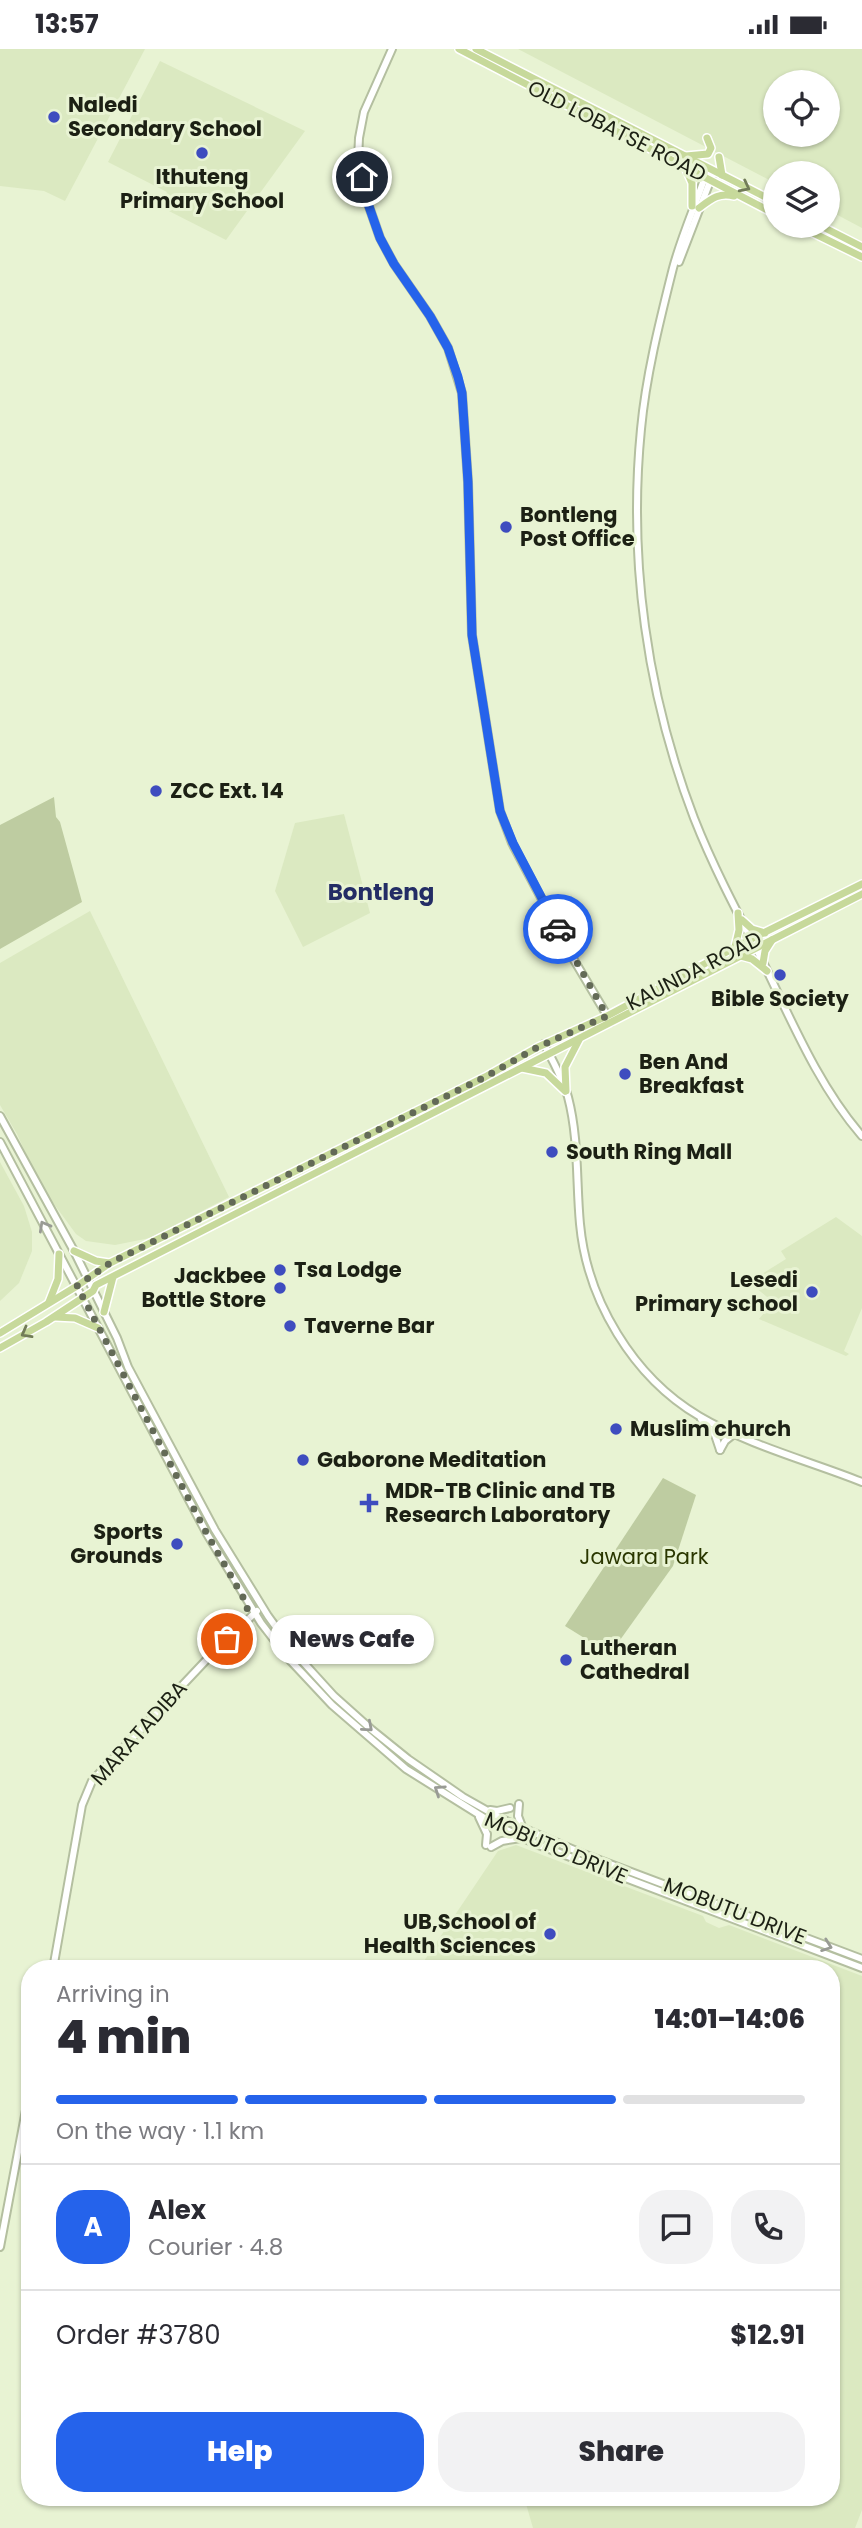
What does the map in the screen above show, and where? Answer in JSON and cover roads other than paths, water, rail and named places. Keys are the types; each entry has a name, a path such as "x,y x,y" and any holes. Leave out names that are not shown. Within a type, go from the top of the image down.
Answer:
{"main road":[{"name":"OLD LOBATSE ROAD","path":"459,49 684,165 763,197"},
{"name":"OLD LOBATSE ROAD","path":"476,49 685,156 763,208"},
{"path":"685,156 708,154 711,148 707,138"},
{"path":"712,174 719,157"},
{"path":"684,165 692,183 696,207 721,194 748,200"},
{"path":"840,236 862,247"},
{"path":"823,238 862,257"},
{"name":"KAUNDA ROAD","path":"769,937 862,884"},
{"name":"KAUNDA ROAD","path":"113,1276 548,1052 579,1040 609,1019 735,947 769,937 862,894"},
{"path":"740,917 752,929 769,937 763,963"},
{"path":"735,947 740,917"},
{"name":"KAUNDA ROAD","path":"0,1333 110,1263 485,1077 544,1044 609,1019 740,956 753,943"},
{"path":"740,956 756,961 767,971"},
{"path":"566,1091 565,1067 579,1040"},
{"path":"522,1067 554,1077 566,1091"},
{"path":"74,1251 96,1262 110,1263"},
{"path":"49,1303 58,1279 59,1254"},
{"path":"46,1322 93,1291 96,1285 113,1276"},
{"path":"104,1312 113,1276"},
{"path":"0,1348 52,1318 69,1317 98,1328"}],"street":[{"path":"394,49 364,112 358,160 365,195 380,238 448,348 462,393 468,482 472,635 500,811 513,843 574,960 609,1019"},
{"path":"712,174 696,207 672,277 656,341 641,427 638,497 640,580 650,666 677,768 703,840 820,1074 840,1108 862,1136"},
{"path":"544,1044 566,1091 574,1123 580,1225 591,1279 606,1314 628,1349 659,1385 698,1416 715,1435 720,1450 725,1441 735,1433"},
{"name":"MOBUTU DRIVE","path":"0,1116 74,1251 148,1406 215,1530 261,1607 294,1652 334,1696 408,1759 485,1809 523,1829 725,1911 862,1959"},
{"path":"0,1142 84,1296"},
{"name":"MOBUTO DRIVE","path":"84,1296 98,1328 207,1534 247,1604 297,1667 367,1738 406,1769 478,1815 523,1838 725,1911 862,1968"},
{"path":"698,1416 862,1482"},
{"path":"247,1604 248,1611 244,1622 262,1624"},
{"name":"MARATADIBA","path":"55,1960 87,1790 102,1770 261,1607"},
{"path":"519,1804 518,1816 523,1829"},
{"path":"485,1809 497,1811 510,1808"},
{"path":"478,1815 486,1830 489,1846 523,1838"},
{"path":"0,2247 21,2136"}],"place":[{"name":"Naledi Secondary School","path":"54,117"},
{"name":"Ithuteng Primary School","path":"202,153"},
{"name":"Bontleng Post Office","path":"506,527"},
{"name":"ZCC Ext. 14","path":"156,791"},
{"name":"Bible Society","path":"780,975"},
{"name":"Ben And Breakfast","path":"625,1074"},
{"name":"South Ring Mall","path":"552,1152"},
{"name":"Tsa Lodge","path":"280,1270"},
{"name":"Jackbee Bottle Store","path":"280,1288"},
{"name":"Lesedi Primary school","path":"812,1292"},
{"name":"Taverne Bar","path":"290,1326"},
{"name":"Muslim church","path":"616,1429"},
{"name":"Gaborone Meditation","path":"303,1460"},
{"name":"MDR-TB Clinic and TB Research Laboratory","path":"369,1503"},
{"name":"Sports Grounds","path":"177,1544"},
{"name":"News Cafe","path":"227,1639"},
{"name":"Lutheran Cathedral","path":"566,1660"},
{"name":"UB,School of Health Sciences","path":"550,1934"}],"district":[{"name":"Bontleng","path":"381,892"}],"park label":[{"name":"Jawara Park","path":"644,1557"}]}
